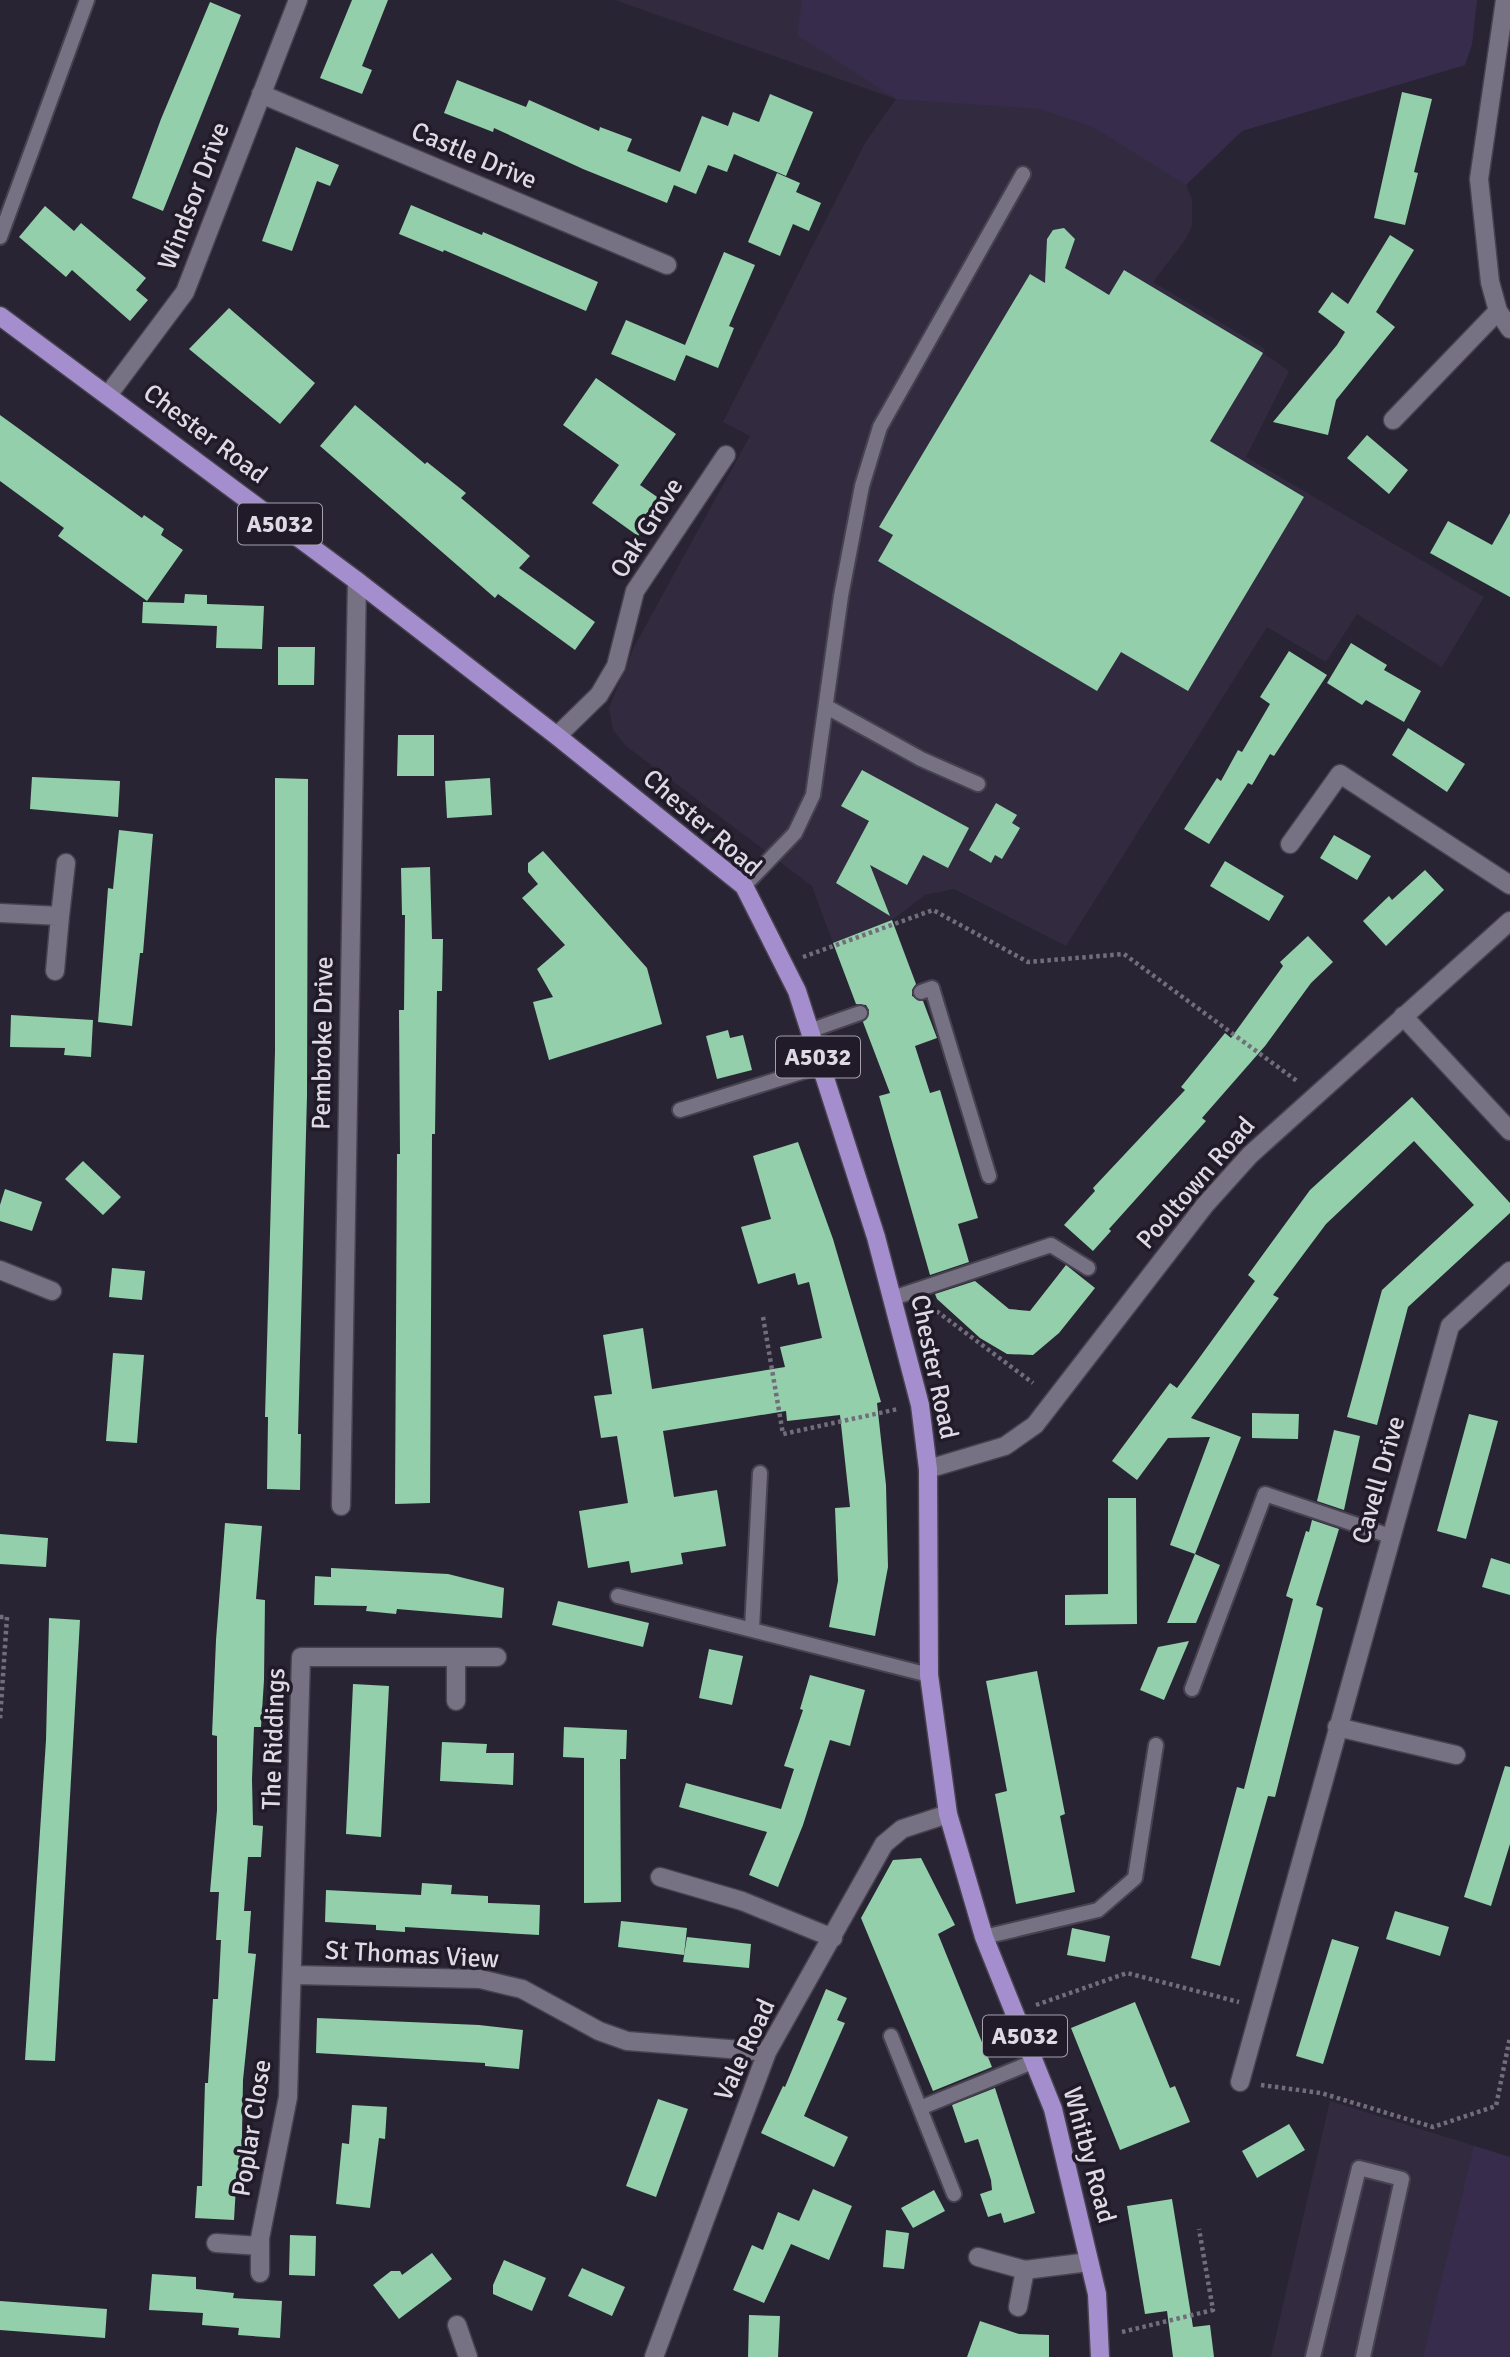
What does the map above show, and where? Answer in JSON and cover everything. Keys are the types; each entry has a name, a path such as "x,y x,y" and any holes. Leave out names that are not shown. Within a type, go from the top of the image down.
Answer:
{"main road":[{"name":"Chester Road","path":"0,316 357,581 744,886 797,991 902,1295 929,1469 929,1675 948,1814"},
{"name":"Whitby Road","path":"948,1814 984,1937 1053,2109 1097,2294 1100,2357"}],"street":[{"name":"Windsor Drive","path":"108,395 185,292 298,0"},
{"path":"1505,0 1479,179 1490,282 1498,311 1510,329"},
{"name":"Castle Drive","path":"261,94 667,265"},
{"path":"1393,420 1498,311"},
{"name":"Oak Grove","path":"557,736 599,695 616,666 635,592 726,455"},
{"name":"Pembroke Drive","path":"341,1506 357,581"},
{"path":"1290,845 1340,774 1510,885"},
{"path":"55,971 66,863"},
{"path":"0,913 61,916"},
{"name":"Pooltown Road","path":"929,1469 1005,1446 1035,1425 1205,1205 1250,1155 1510,920"},
{"path":"1403,1016 1510,1131"},
{"path":"0,1270 52,1292"},
{"name":"Cavell Drive","path":"1240,2082 1450,1326 1510,1271"},
{"name":"The Riddings","path":"294,1975 301,1657 497,1657"},
{"path":"456,1657 456,1701"},
{"path":"1337,1727 1456,1755"},
{"name":"Vale Road","path":"654,2357 767,2052 884,1844 902,1829 948,1814"},
{"path":"660,1877 742,1901 833,1938"},
{"name":"St Thomas View","path":"294,1975 480,1979 522,1989 599,2031 627,2042 767,2052"},
{"name":"Poplar Close","path":"260,2273 260,2246 288,2097 294,1975"},
{"path":"216,2243 260,2246"},
{"path":"978,2257 1025,2270 1089,2262"},
{"path":"1018,2307 1025,2270"},
{"path":"457,2325 468,2357"}],"lane":[{"path":"0,237 88,0"},
{"path":"744,886 795,833 813,795 841,596 863,486 880,427 1023,174"},
{"path":"827,707 920,759 978,785"},
{"path":"921,992 932,988 989,1176"},
{"path":"809,1031 860,1013"},
{"path":"680,1110 821,1066"},
{"path":"902,1295 1051,1245 1088,1268"},
{"path":"752,1629 760,1473"},
{"path":"1192,1689 1265,1494 1390,1536"},
{"path":"618,1596 929,1675"},
{"path":"984,1937 1098,1910 1135,1878 1156,1745"},
{"path":"891,2036 954,2194"},
{"path":"920,2108 1035,2060"},
{"path":"1313,2357 1359,2168 1402,2179 1363,2357"}],"path":[{"path":"783,964 933,910 1028,962 1124,954 1315,1094"},
{"path":"902,1295 1033,1383"},
{"path":"763,1317 783,1434 920,1405"},
{"path":"0,1617 6,1617 0,1720"},
{"path":"1016,2013 1127,1973 1260,2007"},
{"path":"1240,2082 1321,2093 1433,2127 1496,2106 1510,2037"},
{"path":"1097,2338 1213,2310 1199,2229"}],"shaded area":[{"path":"615,0 1477,0 1472,44 1465,65 1242,131 1186,184 1192,200 1192,226 1185,240 1153,282 1265,349 1263,353 1289,371 1246,457 1484,597 1442,667 1357,614 1326,662 1267,627 1066,946 954,889 925,895 892,920 833,943 812,886 626,746 613,730 609,708 634,647 750,436 723,422 865,143 896,99"},
{"path":"802,0 1477,0 1472,44 1465,65 1242,131 1186,185 1093,127 1040,109 896,99 797,35"},
{"path":"1330,2101 1510,2157 1510,2357 1271,2357"},
{"path":"1474,2146 1510,2157 1510,2357 1423,2357"}],"building":[{"path":"352,0 388,0 362,66 372,70 362,94 320,78"},
{"path":"210,2 241,15 163,211 132,198 161,119"},
{"path":"457,80 526,107 529,100 599,131 600,127 632,139 627,151 680,172 702,116 728,126 733,112 759,122 770,94 813,112 786,176 734,154 727,172 708,165 696,194 674,185 667,203 583,169 494,128 493,132 444,113"},
{"path":"1402,92 1432,99 1414,172 1418,173 1405,225 1374,218"},
{"path":"296,147 339,165 330,186 317,181 292,251 262,241"},
{"path":"777,173 800,183 796,192 821,203 809,231 793,224 780,256 748,242"},
{"path":"411,205 482,235 483,232 598,282 586,311 444,250 443,252 399,234"},
{"path":"45,206 74,231 81,223 146,278 136,290 148,300 130,321 72,270 66,277 19,237"},
{"path":"1064,228 1075,239 1065,268 1109,295 1124,270 1263,353 1210,441 1304,497 1188,691 1121,652 1097,691 878,561 893,535 879,527 1030,274 1045,283 1047,239 1053,230"},
{"path":"1390,235 1414,250 1376,312 1395,327 1336,400 1328,435 1273,422 1345,332 1318,312 1332,292 1348,304"},
{"path":"724,252 755,265 729,326 734,328 718,368 686,355 675,381 611,354 626,320 685,345"},
{"path":"229,308 315,383 280,424 189,349"},
{"path":"596,378 676,434 640,485 663,501 638,536 592,503 619,465 563,425"},
{"path":"355,405 425,464 427,462 466,493 461,498 530,556 519,568 595,622 575,650 498,594 495,598 320,446"},
{"path":"0,415 142,518 144,515 164,529 161,535 183,550 147,601 58,536 64,528 0,481"},
{"path":"1367,435 1408,470 1389,494 1347,458"},
{"path":"1510,513 1510,597 1430,553 1448,521 1492,545"},
{"path":"185,594 207,595 207,604 264,606 262,649 216,648 217,626 142,623 143,602 184,603"},
{"path":"1351,643 1387,665 1384,670 1421,691 1404,722 1366,700 1362,705 1327,683"},
{"path":"278,647 315,647 314,685 278,685"},
{"path":"1289,651 1327,675 1274,756 1270,754 1252,785 1248,783 1209,844 1184,829 1217,778 1221,781 1238,750 1242,752 1270,704 1260,697"},
{"path":"1408,728 1465,764 1447,792 1392,755"},
{"path":"398,735 434,735 434,776 397,776"},
{"path":"862,770 969,828 948,868 923,855 907,885 870,865 890,916 836,883 869,821 841,806"},
{"path":"32,777 120,781 118,817 30,809"},
{"path":"275,778 308,779 307,1096 298,1434 301,1434 300,1490 267,1489 268,1417 265,1417 275,1051"},
{"path":"490,778 492,815 447,818 445,781"},
{"path":"996,803 1017,815 1012,823 1020,828 1002,859 995,855 991,863 969,850"},
{"path":"119,830 153,834 143,953 140,953 132,1026 98,1022 108,888 113,889"},
{"path":"1334,835 1371,856 1357,880 1320,858"},
{"path":"543,851 647,968 662,1024 549,1060 533,1002 553,997 537,969 565,945 522,898 538,884 528,872 528,863"},
{"path":"1225,861 1284,896 1269,921 1210,886"},
{"path":"430,867 432,939 443,939 442,991 437,991 435,1134 432,1134 430,1503 395,1504 397,1154 400,1154 399,1010 404,1010 405,915 402,915 401,868"},
{"path":"1425,870 1444,890 1386,946 1363,921 1389,896 1392,900"},
{"path":"892,920 916,984 912,996 923,1001 937,1038 915,1046 930,1093 940,1090 978,1218 958,1224 969,1262 930,1275 879,1096 890,1093 863,1022 869,1010 866,1005 856,1004 833,943"},
{"path":"1308,936 1333,962 1311,983 1265,1046 1202,1118 1206,1121 1109,1229 1111,1231 1093,1251 1064,1225 1095,1191 1093,1188 1185,1090 1181,1087 1225,1033 1231,1038 1283,966 1280,962"},
{"path":"11,1015 93,1020 91,1057 64,1055 65,1048 10,1047"},
{"path":"728,1030 730,1038 743,1035 752,1070 717,1079 706,1036"},
{"path":"1412,1097 1510,1203 1510,1213 1408,1307 1377,1425 1347,1417 1382,1290 1474,1205 1414,1141 1326,1224 1273,1295 1279,1298 1191,1418 1241,1437 1195,1554 1170,1545 1210,1437 1168,1438 1137,1480 1112,1461 1170,1383 1177,1388 1197,1361 1255,1281 1248,1275 1310,1190"},
{"path":"798,1142 833,1239 881,1402 877,1403 886,1485 888,1567 875,1636 829,1627 838,1581 835,1508 850,1507 840,1415 787,1421 786,1411 663,1431 674,1497 717,1490 726,1546 681,1553 683,1564 631,1573 629,1561 588,1568 579,1511 628,1503 617,1436 601,1438 594,1396 612,1394 603,1335 643,1328 652,1389 785,1367 780,1347 822,1338 809,1282 798,1285 795,1273 758,1284 741,1227 771,1219 753,1156"},
{"path":"83,1161 121,1197 103,1215 65,1179"},
{"path":"5,1189 42,1202 32,1231 0,1221 0,1205"},
{"path":"1066,1265 1095,1288 1059,1333 1033,1355 1007,1354 980,1338 937,1299 935,1294 975,1281 1009,1309 1030,1311"},
{"path":"112,1268 145,1271 142,1300 109,1297"},
{"path":"113,1353 144,1355 137,1443 106,1441"},
{"path":"1252,1413 1299,1414 1298,1439 1252,1438"},
{"path":"1469,1414 1498,1421 1466,1539 1437,1531"},
{"path":"1334,1430 1360,1436 1344,1510 1317,1501"},
{"path":"1108,1498 1136,1498 1137,1624 1065,1625 1065,1595 1108,1594"},
{"path":"1312,1520 1339,1529 1316,1605 1323,1608 1275,1797 1268,1796 1220,1966 1191,1958 1237,1787 1244,1789 1293,1599 1286,1596 1306,1531 1309,1532"},
{"path":"225,1523 262,1526 256,1599 265,1600 261,1727 254,1727 252,1779 253,1825 263,1826 261,1857 248,1857 244,1911 251,1911 248,1953 256,1954 243,2080 241,2186 236,2186 234,2220 195,2218 197,2186 202,2186 205,2083 208,2083 213,1999 218,1999 221,1940 216,1940 219,1892 210,1892 217,1810 217,1736 212,1735"},
{"path":"0,1534 48,1538 46,1567 0,1564"},
{"path":"1195,1554 1220,1565 1196,1623 1167,1623"},
{"path":"1491,1558 1510,1564 1510,1595 1482,1587"},
{"path":"331,1568 448,1574 504,1588 502,1618 397,1609 396,1614 366,1611 367,1606 314,1605 315,1576 331,1577"},
{"path":"558,1601 649,1623 643,1647 552,1625"},
{"path":"49,1618 80,1620 55,2061 25,2060 46,1740"},
{"path":"1189,1641 1164,1700 1140,1690 1158,1647"},
{"path":"709,1649 743,1656 732,1705 699,1698"},
{"path":"1037,1671 1065,1814 1060,1816 1075,1892 1016,1904 995,1794 1007,1791 986,1681"},
{"path":"810,1675 865,1690 850,1746 830,1740 803,1825 778,1887 749,1875 767,1832 679,1807 686,1783 781,1809 794,1769 784,1766 803,1710 800,1709"},
{"path":"353,1684 389,1686 381,1837 346,1834"},
{"path":"564,1727 627,1730 626,1759 620,1759 621,1902 584,1903 584,1758 563,1757"},
{"path":"442,1742 487,1744 486,1753 514,1753 513,1785 440,1781"},
{"path":"1505,1766 1510,1767 1510,1844 1491,1906 1464,1897"},
{"path":"921,1858 955,1925 938,1934 992,2067 933,2091 861,1918 893,1860"},
{"path":"422,1883 452,1885 451,1894 488,1896 488,1903 540,1905 539,1935 405,1927 405,1932 376,1930 376,1925 325,1922 326,1890 421,1895"},
{"path":"1395,1911 1449,1927 1440,1956 1386,1939"},
{"path":"621,1921 687,1928 684,1955 618,1947"},
{"path":"1072,1928 1110,1936 1105,1962 1067,1955"},
{"path":"687,1937 751,1944 749,1968 683,1962"},
{"path":"1332,1939 1359,1947 1323,2064 1296,2056"},
{"path":"826,1989 847,1998 837,2020 845,2023 804,2116 848,2137 834,2167 761,2133 783,2086 785,2087"},
{"path":"1135,2002 1170,2088 1175,2086 1190,2122 1120,2150 1071,2028"},
{"path":"317,2018 479,2025 523,2030 519,2069 485,2066 485,2063 316,2053"},
{"path":"995,2088 1035,2213 1004,2223 1001,2213 988,2217 980,2194 992,2190 991,2180 978,2139 965,2143 952,2105"},
{"path":"658,2099 688,2109 656,2197 626,2186"},
{"path":"352,2105 387,2107 385,2139 379,2138 370,2208 336,2204 342,2143 349,2144"},
{"path":"1289,2124 1305,2150 1257,2178 1242,2151"},
{"path":"813,2189 852,2206 829,2260 791,2244 764,2303 733,2290 752,2245 763,2250 778,2212 799,2221"},
{"path":"934,2190 945,2211 913,2228 901,2208"},
{"path":"1172,2199 1193,2327 1210,2325 1214,2357 1173,2357 1167,2311 1145,2314 1127,2206"},
{"path":"886,2230 909,2233 904,2269 883,2267"},
{"path":"290,2235 316,2236 315,2276 289,2275"},
{"path":"432,2253 452,2279 399,2319 373,2285 391,2271 400,2271 402,2275"},
{"path":"504,2260 546,2278 532,2311 493,2294 493,2285"},
{"path":"582,2268 625,2287 612,2316 568,2296"},
{"path":"152,2274 196,2277 196,2289 234,2293 233,2298 282,2301 280,2338 238,2335 239,2328 202,2325 203,2313 149,2310"},
{"path":"0,2301 107,2309 105,2338 0,2330"},
{"path":"749,2315 780,2316 778,2357 748,2357"},
{"path":"980,2321 1019,2334 1049,2335 1049,2357 967,2357"}]}
